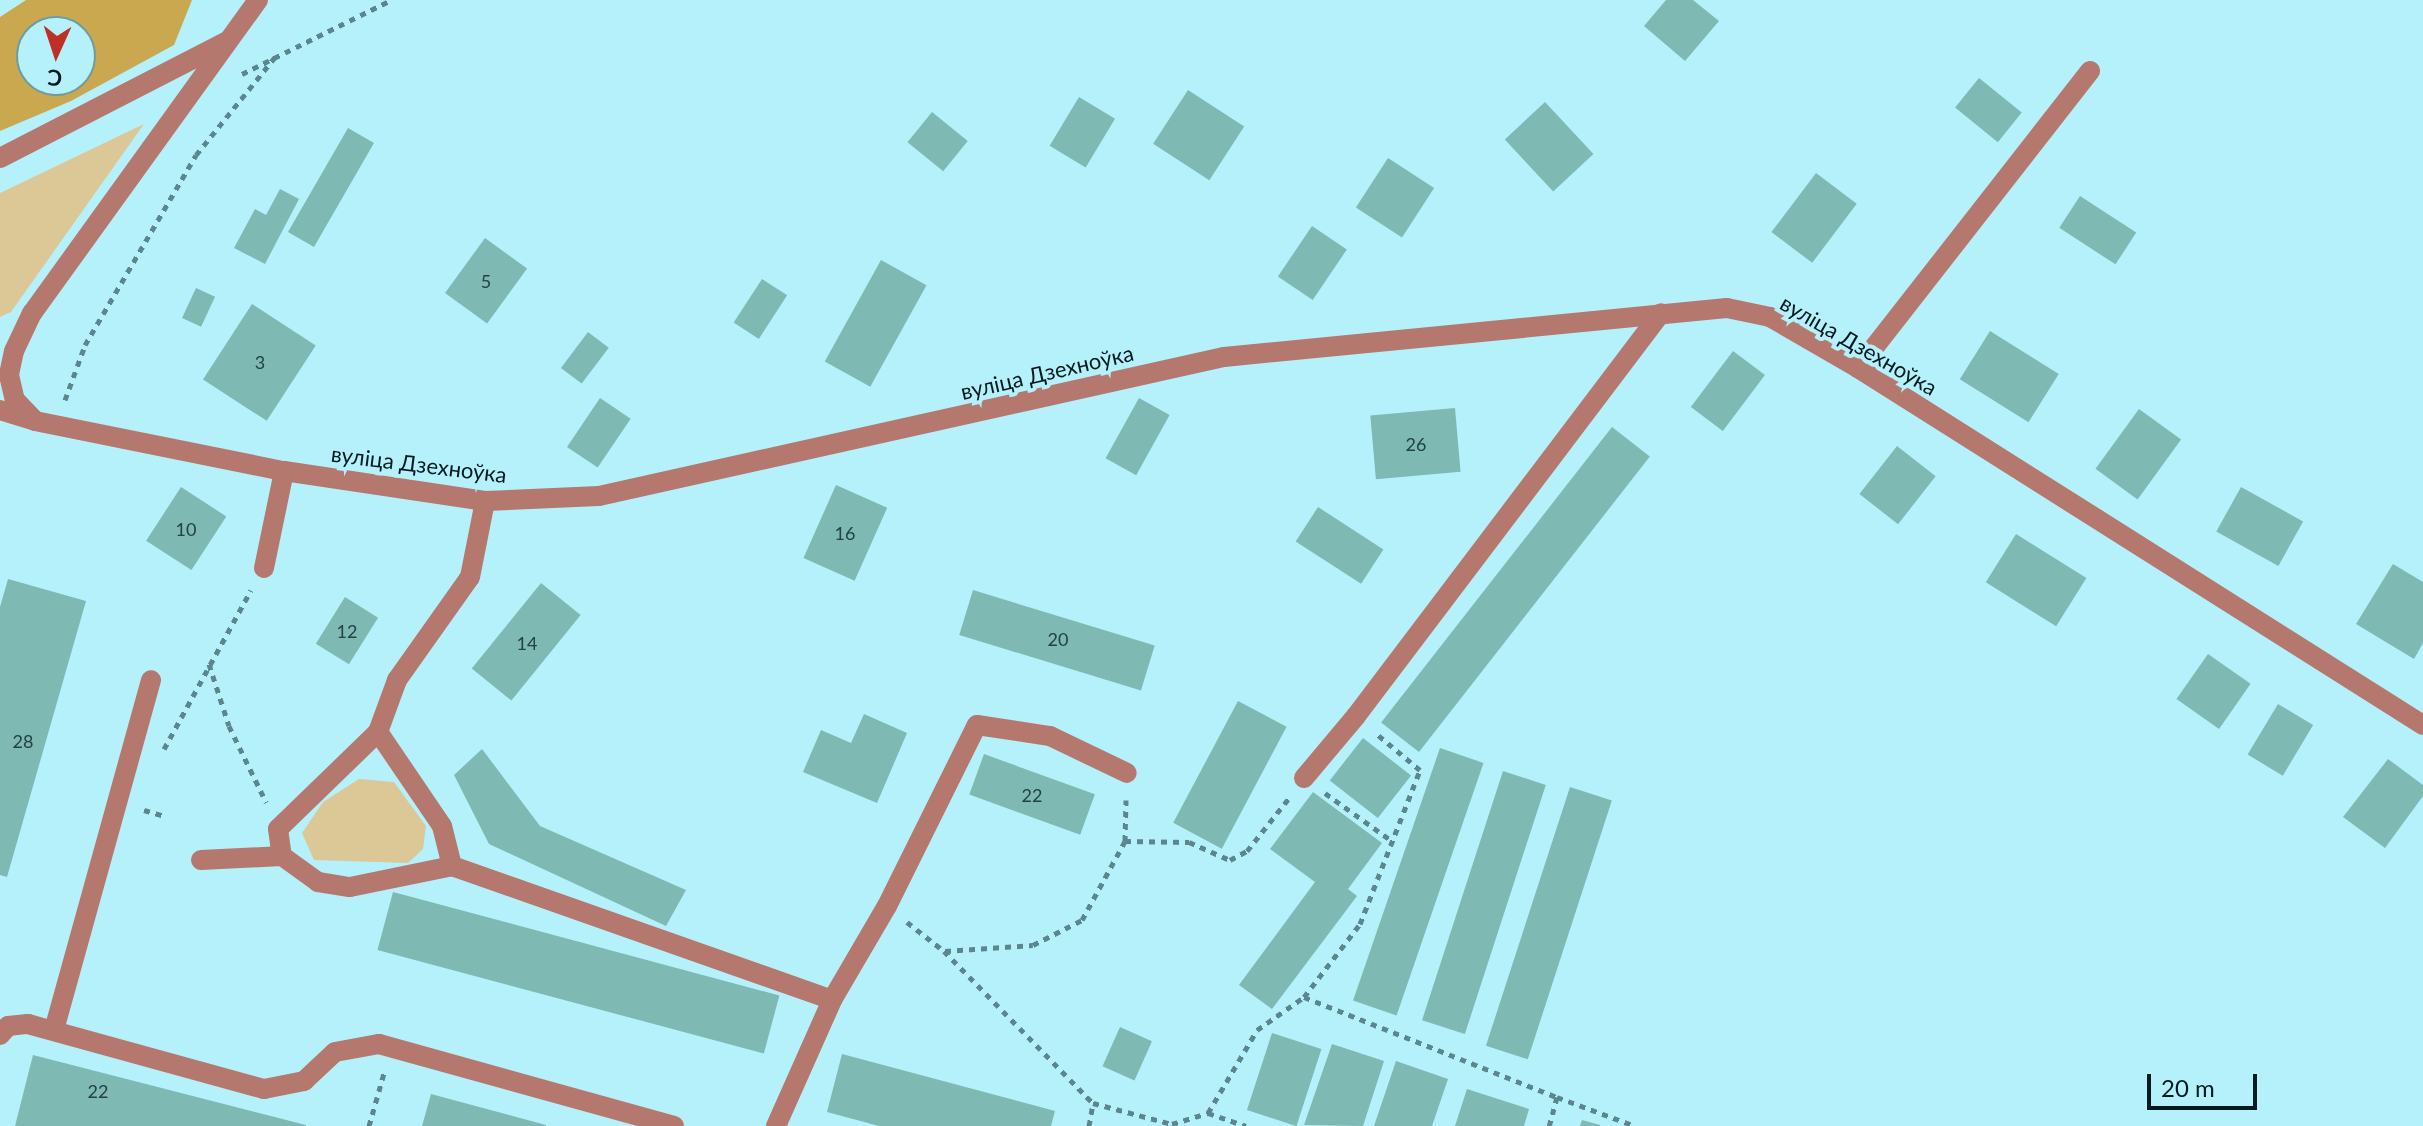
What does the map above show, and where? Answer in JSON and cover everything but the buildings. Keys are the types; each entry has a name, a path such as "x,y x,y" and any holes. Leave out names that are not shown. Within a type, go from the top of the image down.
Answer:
{"street":[{"path":"0,343 32,313 258,0"},
{"path":"0,158 232,40"},
{"path":"1858,368 2090,71"},
{"name":"вуліца Дзехноўка","path":"0,410 35,421 284,471 485,501 599,496 1224,357 1727,308 1770,317 1858,368 2423,725"},
{"path":"32,313 14,351 9,375 15,400 35,421"},
{"path":"1304,778 1356,716 1661,313"},
{"path":"264,568 284,471"},
{"path":"282,856 278,829 378,732 397,680 470,577 485,501"},
{"path":"54,1030 151,680"},
{"path":"776,1126 832,1000 887,906 977,725 1050,736 1127,773"},
{"path":"378,732 442,826 452,866"},
{"path":"201,860 282,856 318,882 350,887 452,866 832,1000"},
{"path":"0,1035 8,1026 28,1024 264,1089 304,1081 335,1052 379,1044 674,1126"}],"path":[{"path":"237,76 391,0"},
{"path":"65,401 85,345 196,155 275,57"},
{"path":"163,751 264,568"},
{"path":"209,663 229,726 278,829"},
{"path":"1208,1113 1257,1030 1304,997 1360,924 1420,770 1356,716"},
{"path":"944,951 1033,945 1082,920 1125,841 1127,773"},
{"path":"1125,841 1189,842 1230,860 1247,851 1304,778 1392,841"},
{"path":"887,906 944,951 1093,1103 1172,1124 1208,1113 1246,1126"},
{"path":"1304,997 1635,1126"},
{"path":"369,1126 392,1048"},
{"path":"1549,1126 1557,1097"},
{"path":"1089,1126 1093,1103"}],"shaded area":[{"path":"26,0 192,0 174,45 96,87 96,16 16,16 16,96 80,96 0,131 0,17"},
{"path":"144,124 11,312 0,317 0,193"},
{"path":"359,779 394,782 426,826 423,849 408,863 314,860 302,833 323,802"}]}
